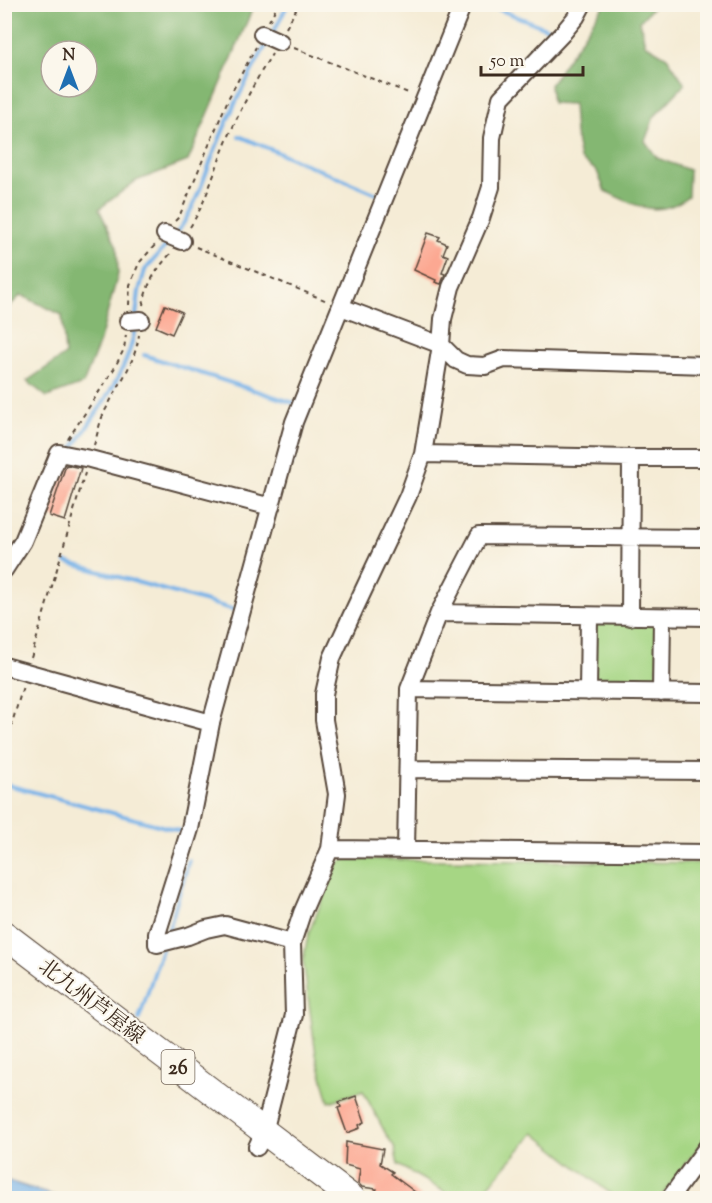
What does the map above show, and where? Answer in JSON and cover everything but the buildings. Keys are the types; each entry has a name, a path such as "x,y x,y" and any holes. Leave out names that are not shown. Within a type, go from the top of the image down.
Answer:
{"main road":[{"name":"北九州芦屋線","path":"4,934 260,1140 326,1198"},
{"name":"北九州芦屋線","path":"4,952 260,1140 352,1198"}],"street":[{"path":"292,943 225,925 157,944 157,934 190,829 211,723 294,422 463,4"},
{"path":"260,1140 294,1015 292,943 302,913 330,849 337,794 324,720 324,694 332,658 408,496 423,454 441,345 442,319 452,287 481,218 490,187 492,138 501,98 562,34 583,4"},
{"path":"262,34 280,42"},
{"path":"165,234 182,241"},
{"path":"340,307 441,345 456,360 467,365 485,366 504,359 708,365"},
{"path":"4,570 23,541 59,453 90,459 271,507"},
{"path":"423,454 708,458"},
{"path":"630,617 631,458"},
{"path":"406,850 409,689 439,613 479,537 708,538"},
{"path":"439,613 708,617"},
{"path":"588,692 589,616"},
{"path":"661,693 662,617"},
{"path":"4,666 211,723"},
{"path":"409,689 708,693"},
{"path":"408,769 708,771"},
{"path":"330,849 708,853"},
{"path":"670,1198 708,1146"}],"path":[{"path":"4,744 104,411 128,373 138,347 130,285 139,263 179,217 229,97 278,4"},
{"path":"59,453 114,369 156,270 182,241 194,222 224,147 255,80 280,42 299,4"},
{"path":"280,42 424,100"},
{"path":"182,241 340,307"}],"green space":[{"path":"5,4 254,5 188,161 136,181 99,209 117,247 118,274 99,344 83,384 47,397 27,381 65,355 62,315 21,295 5,311"},
{"path":"604,5 655,5 640,21 645,44 667,57 685,84 654,117 645,141 657,158 689,170 688,196 667,207 647,208 605,191 597,171 580,159 575,134 573,104 552,103 550,85"},
{"path":"593,621 658,621 657,687 592,687"},
{"path":"346,859 707,863 707,1136 660,1198 616,1198 534,1133 478,1198 455,1198 398,1165 394,1146 363,1091 329,1102 316,1054 303,960 309,932 338,863"}],"water":[{"path":"5,1180 61,1198 5,1198"}],"waterway":[{"path":"273,33 288,4"},
{"path":"485,4 556,32"},
{"path":"177,233 195,201 234,106 268,42"},
{"path":"239,136 377,194"},
{"path":"136,316 139,291 145,270 170,241"},
{"path":"71,451 119,375 127,359 135,326"},
{"path":"144,355 294,403"},
{"path":"291,465 316,390"},
{"path":"30,544 41,528 56,482"},
{"path":"66,562 235,610"},
{"path":"4,594 16,566"},
{"path":"4,784 180,831"},
{"path":"167,936 189,860"},
{"path":"139,1019 162,949"}]}
